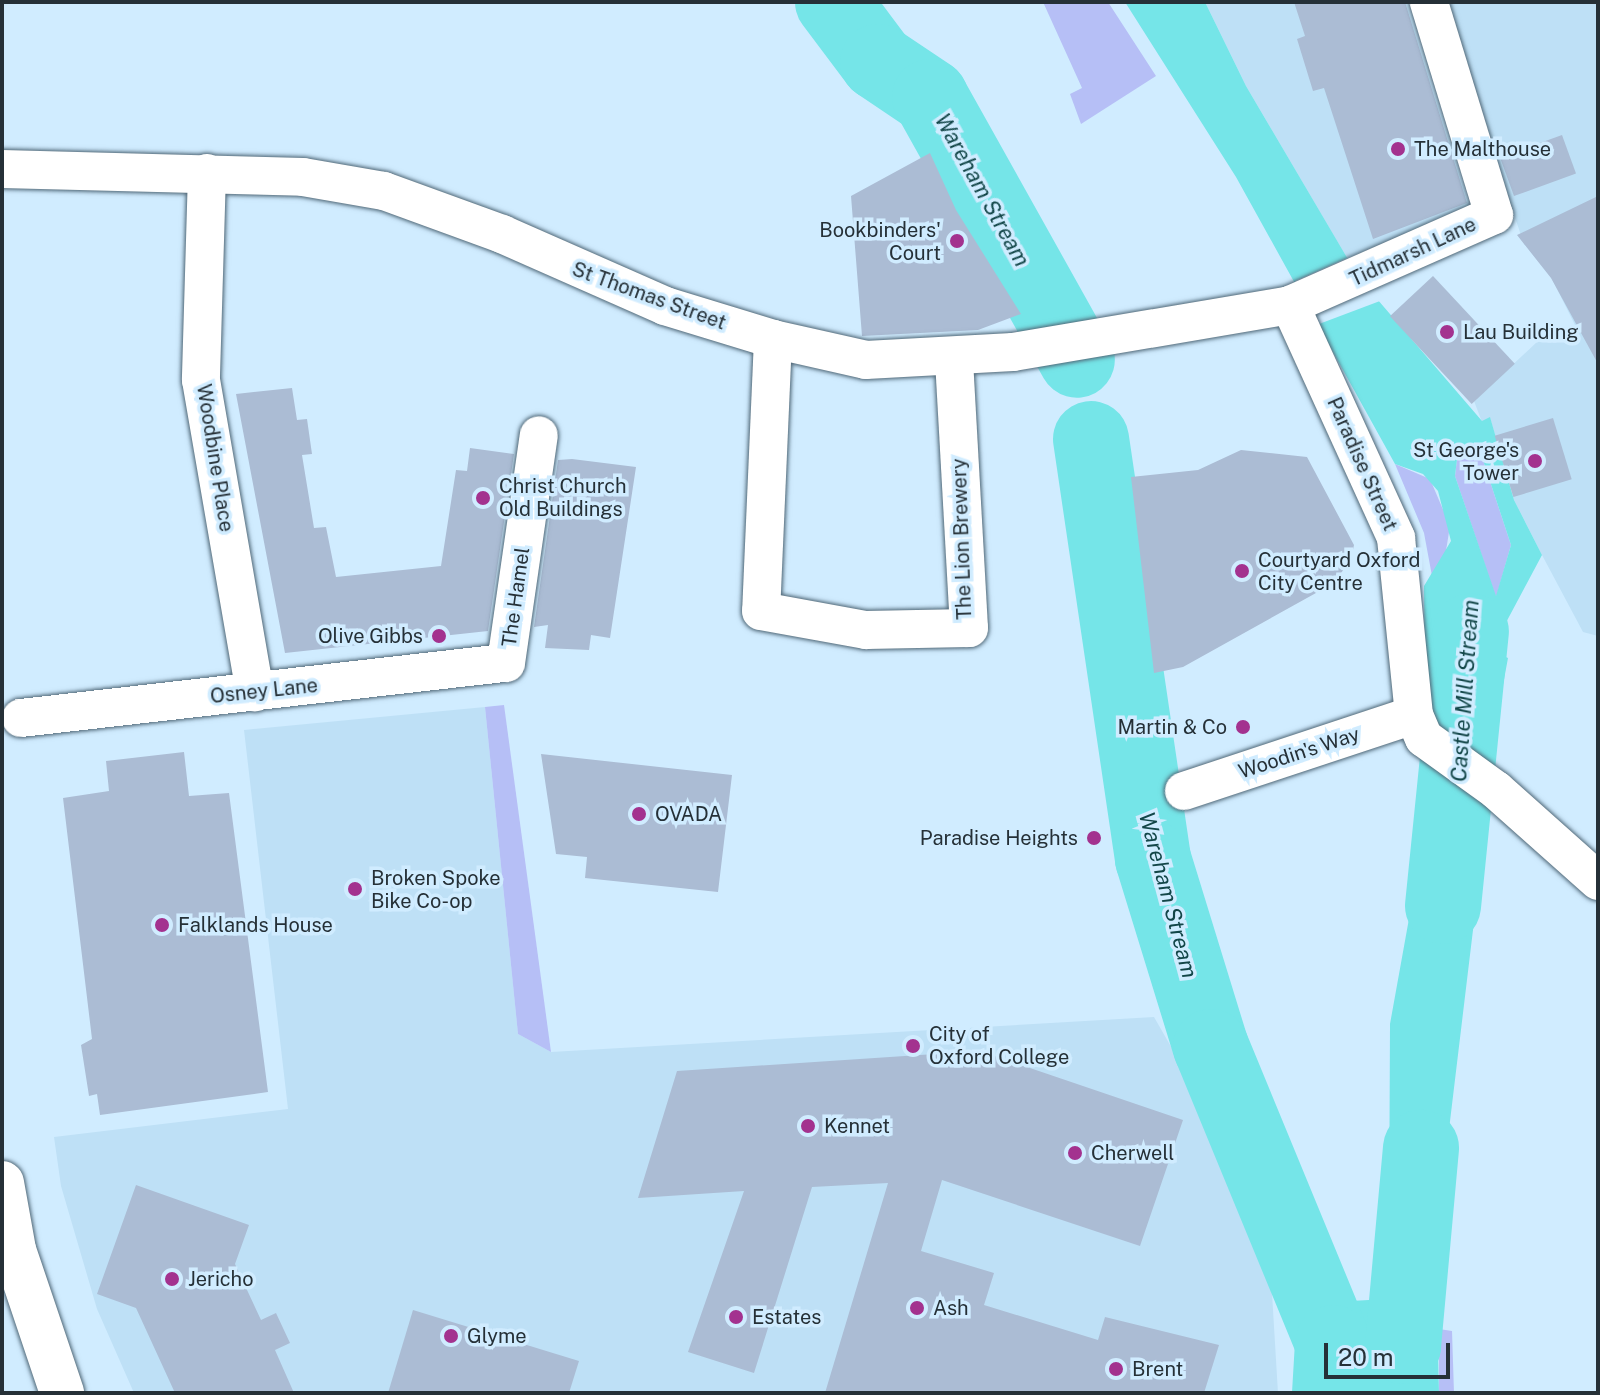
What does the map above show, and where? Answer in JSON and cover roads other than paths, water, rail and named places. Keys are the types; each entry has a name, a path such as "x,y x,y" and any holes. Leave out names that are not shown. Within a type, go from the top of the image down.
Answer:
{"main road":[{"path":"2,1183 14,1250 62,1393"}],"street":[{"name":"Tidmarsh Lane","path":"1297,303 1359,278 1494,215 1429,2"},
{"name":"St Thomas Street","path":"2,169 303,177 384,191 502,234 665,306 773,339 866,360 954,358 1107,340 1297,303"},
{"name":"Woodbine Place","path":"207,173 201,380 255,692"},
{"name":"Paradise Street","path":"1297,303 1396,538 1419,727"},
{"name":"The Lion Brewery","path":"773,339 761,611 866,630 969,628 954,358"},
{"name":"The Hamel","path":"506,663 539,435"},
{"name":"Osney Lane","path":"21,718 506,663"},
{"path":"1419,727 1496,790 1598,881"},
{"name":"Woodin's Way","path":"1184,791 1419,727"}],"water":[{"path":"1125,2 1205,2 1246,86 1359,278 1482,421 1490,417 1514,500 1542,555 1502,630 1499,654 1508,658 1490,755 1425,706 1424,586 1451,541 1438,491 1423,474 1395,464 1236,177","holes":["1459,443 1482,457 1511,545 1496,596 1455,476"]},
{"path":"1424,781 1486,822 1441,1196 1439,1270 1389,1234 1390,1024 1421,852"},
{"path":"1390,1271 1437,1310 1439,1393 1294,1393 1351,1301 1386,1299"}],"waterway":[{"name":"Wareham Stream","path":"833,2 878,62 930,97 1077,360"},
{"name":"Wareham Stream","path":"1091,439 1153,859 1211,1047 1333,1343 1330,1393"},
{"name":"Castle Mill Stream","path":"1443,906 1471,631"},
{"name":"Castle Mill Stream","path":"1354,1393 1403,1346 1421,1148"}],"place":[{"name":"The Malthouse","path":"1398,149"},
{"name":"Bookbinders' Court","path":"957,241"},
{"name":"Lau Building","path":"1447,332"},
{"name":"St George's Tower","path":"1535,461"},
{"name":"Christ Church Old Buildings","path":"483,498"},
{"name":"Courtyard Oxford City Centre","path":"1242,571"},
{"name":"Olive Gibbs","path":"439,636"},
{"name":"Martin & Co","path":"1243,727"},
{"name":"OVADA","path":"639,814"},
{"name":"Paradise Heights","path":"1094,838"},
{"name":"Broken Spoke Bike Co-op","path":"355,889"},
{"name":"Falklands House","path":"162,925"},
{"name":"City of Oxford College","path":"913,1046"},
{"name":"Kennet","path":"808,1126"},
{"name":"Cherwell","path":"1075,1153"},
{"name":"Jericho","path":"172,1279"},
{"name":"Ash","path":"917,1308"},
{"name":"Estates","path":"736,1317"},
{"name":"Glyme","path":"451,1336"},
{"name":"Brent","path":"1116,1369"}]}
